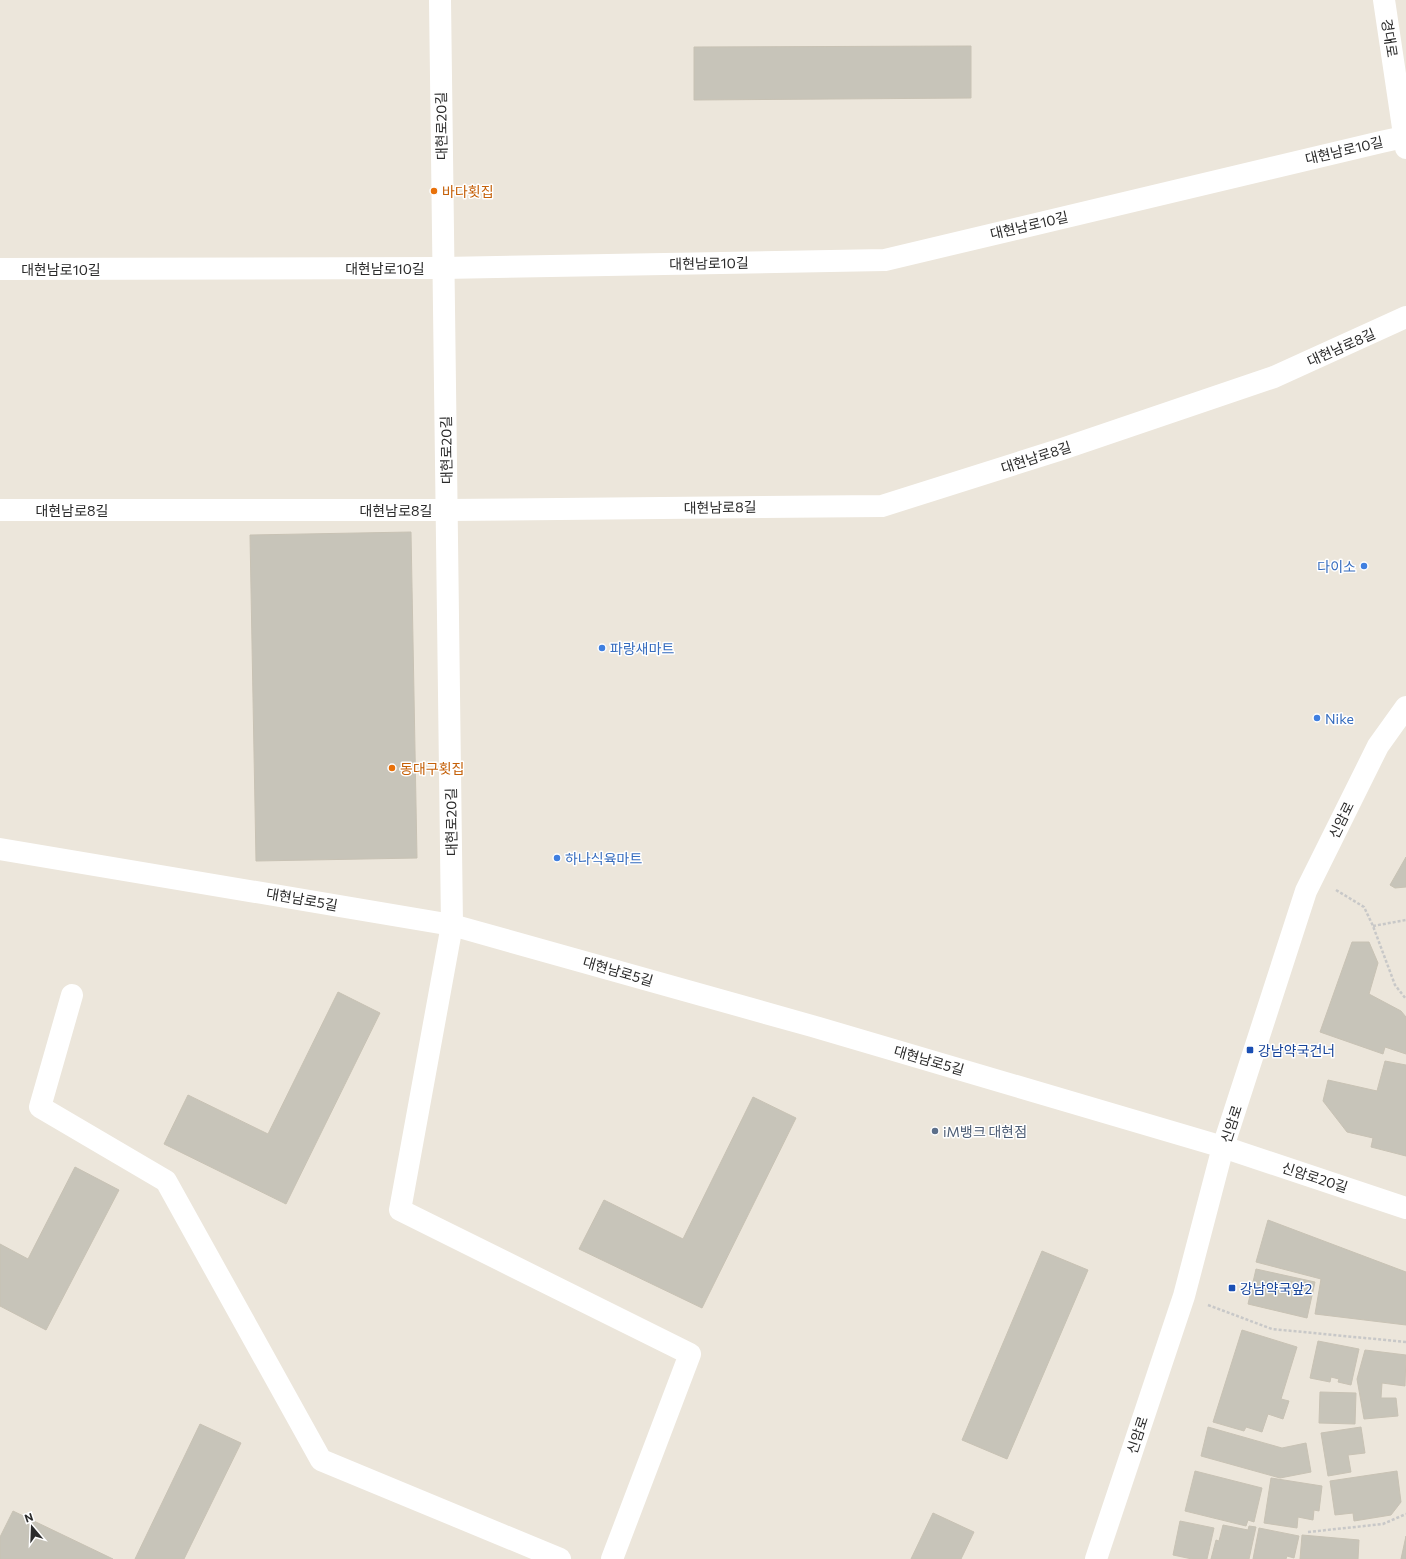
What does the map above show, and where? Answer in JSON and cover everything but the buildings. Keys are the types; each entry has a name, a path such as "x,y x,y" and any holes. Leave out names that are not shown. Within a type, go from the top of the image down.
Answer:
{"street":[{"name":"대현로20길","path":"440,0 452,925 400,1210 690,1354 612,1559"},
{"name":"경대로","path":"1384,0 1405,143"},
{"name":"대현남로10길","path":"0,269 443,268 885,260 1381,142 1405,143"},
{"name":"대현남로8길","path":"0,510 447,510 882,506 1062,449 1274,377 1406,317"},
{"name":"신암로","path":"1096,1559 1184,1296 1223,1147 1304,898 1313,876 1378,746 1406,707"},
{"name":"대현남로5길","path":"0,849 452,925 812,1026 1223,1147"},
{"path":"72,995 40,1107 166,1181 321,1460 560,1559"},
{"name":"신암로20길","path":"1223,1147 1406,1208"}],"path":[{"path":"1313,876 1364,907 1373,926 1395,985 1406,999"},
{"path":"1373,926 1406,920"},
{"path":"1184,1296 1272,1330 1406,1342"},
{"path":"1308,1532 1383,1524 1406,1514"}],"place":[{"name":"바다횟집","path":"434,191"},
{"name":"다이소","path":"1364,566"},
{"name":"파랑새마트","path":"602,648"},
{"name":"Nike","path":"1317,718"},
{"name":"동대구횟집","path":"392,768"},
{"name":"하나식육마트","path":"557,858"},
{"name":"강남약국건너","path":"1250,1050"},
{"name":"iM뱅크 대현점","path":"935,1131"},
{"name":"강남약국앞2","path":"1232,1288"}]}
